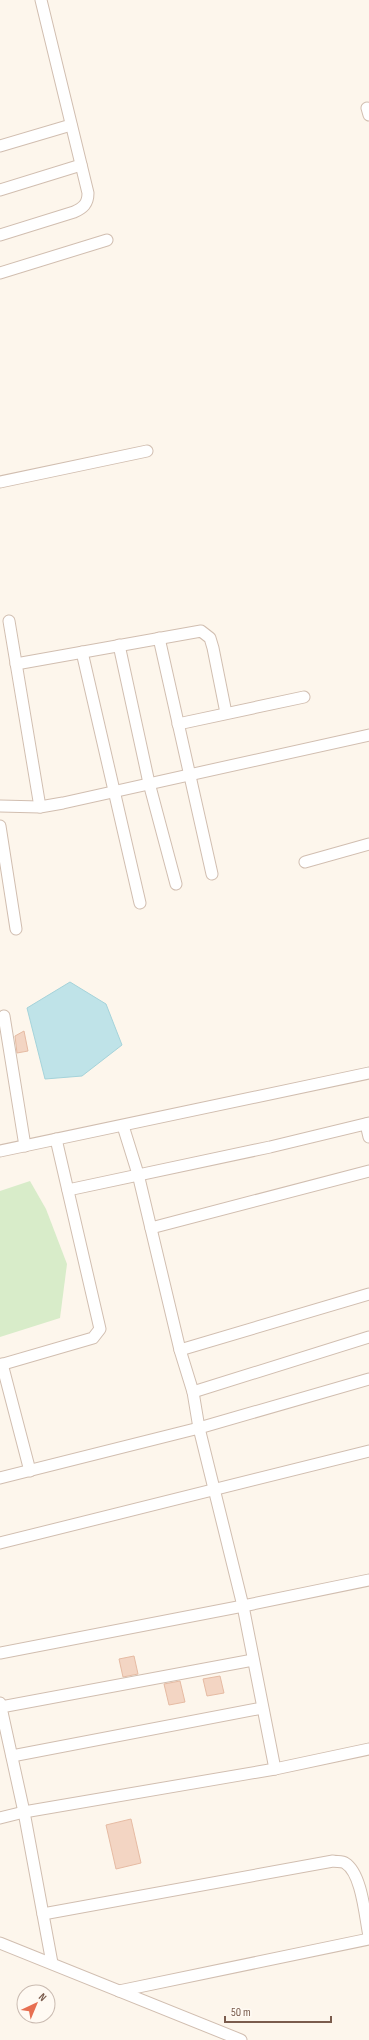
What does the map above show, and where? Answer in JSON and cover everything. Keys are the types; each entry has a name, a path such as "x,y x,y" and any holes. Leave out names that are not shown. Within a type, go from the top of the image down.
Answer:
{"street":[{"path":"0,235 81,209 86,205 88,193 41,0"},
{"path":"0,146 71,125"},
{"path":"0,190 81,165"},
{"path":"0,273 107,240"},
{"path":"0,482 147,451"},
{"path":"9,621 40,807"},
{"path":"16,664 196,631 205,633 213,648 226,713"},
{"path":"159,638 212,874"},
{"path":"118,645 150,783 176,884"},
{"path":"82,652 140,903"},
{"path":"178,724 304,697"},
{"path":"0,806 40,807 369,735"},
{"path":"0,826 16,928"},
{"path":"305,862 369,844"},
{"path":"4,1016 25,1146"},
{"path":"0,1151 369,1073"},
{"path":"68,1190 270,1147 368,1123 369,1137"},
{"path":"123,1126 138,1174 180,1350 193,1392 199,1428 243,1606 275,1769"},
{"path":"30,1471 1,1365 93,1338 100,1329 56,1139"},
{"path":"151,1228 369,1171"},
{"path":"180,1350 369,1294"},
{"path":"193,1392 369,1337"},
{"path":"0,1478 199,1428 369,1379"},
{"path":"0,1543 369,1451"},
{"path":"0,1652 243,1606 369,1580"},
{"path":"52,1963 24,1812 0,1705 253,1660"},
{"path":"12,1756 262,1708"},
{"path":"0,1818 24,1812 275,1769 369,1749"},
{"path":"43,1914 333,1861 344,1863 352,1869 358,1879 369,1936"},
{"path":"119,1991 369,1939"},
{"path":"0,1944 52,1963 241,2040"}],"green space":[{"path":"30,1181 46,1209 67,1264 60,1318 0,1337 0,1191"}],"water":[{"path":"70,982 106,1004 122,1045 82,1076 45,1079 27,1008"}],"building":[{"path":"24,1031 28,1051 17,1053 15,1036"},
{"path":"134,1656 138,1674 123,1677 119,1659"},
{"path":"220,1676 224,1693 207,1696 203,1679"},
{"path":"180,1681 185,1702 169,1705 164,1684"},
{"path":"131,1819 141,1863 116,1869 106,1825"}]}
